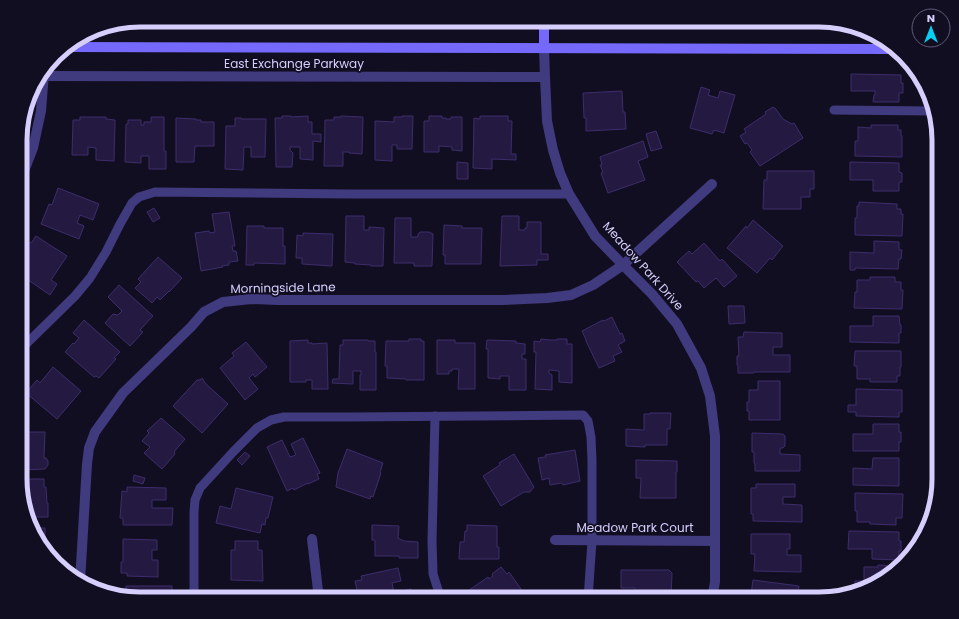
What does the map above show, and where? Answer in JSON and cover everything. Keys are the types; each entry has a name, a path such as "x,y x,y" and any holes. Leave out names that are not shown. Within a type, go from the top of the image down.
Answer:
{"main road":[{"path":"544,27 544,48"},
{"name":"East Exchange Parkway","path":"75,47 886,49"}],"street":[{"name":"Meadow Park Drive","path":"544,48 547,121 553,150 560,173 569,194 595,236 652,294 677,324 701,368 710,396 715,436 715,582 713,592"},
{"name":"East Exchange Parkway","path":"48,74 545,77"},
{"path":"27,164 33,148 41,111 43,81"},
{"name":"Morningside Lane","path":"80,575 87,464 89,448 95,432 123,393 191,327 204,312 223,302 251,299 503,300 547,298 571,295 593,285 623,265 712,184"},
{"path":"312,539 318,592"},
{"name":"Meadow Park Court","path":"555,540 715,541"}],"lane":[{"path":"834,110 928,111"},
{"path":"27,343 75,296 90,278 106,252 132,203 139,196 155,192 569,194"},
{"path":"194,592 194,512 195,500 200,488 257,428 271,420 284,417 582,414 588,421 591,437 592,541 588,592"},
{"path":"435,416 432,541 433,574 438,592"}],"building":[{"path":"851,74 901,75 903,93 899,93 899,102 873,102 875,91 851,91"},
{"path":"701,87 710,90 708,95 718,98 720,91 735,95 724,133 714,130 712,134 690,128"},
{"path":"622,91 623,112 625,112 626,129 586,131 583,93"},
{"path":"773,107 783,119 792,124 794,123 803,138 760,166 750,152 752,150 747,143 745,144 740,136 746,132 744,129 766,114 765,112"},
{"path":"282,116 308,116 308,122 312,122 312,134 321,134 321,142 313,141 313,160 300,159 300,147 290,147 290,150 293,153 292,167 276,167 275,118 282,118"},
{"path":"413,116 412,149 397,149 397,145 392,145 392,161 375,160 375,121 394,122 394,117"},
{"path":"429,116 442,116 442,118 446,119 451,119 451,117 462,117 462,151 452,150 452,147 439,146 439,152 424,152 424,121 429,121"},
{"path":"480,116 508,116 508,121 512,121 511,154 516,154 516,160 492,159 492,169 473,168 474,118 480,119"},
{"path":"80,117 106,117 106,119 115,120 114,161 96,160 96,148 88,147 88,155 72,155 73,120 80,120"},
{"path":"151,117 164,117 164,151 166,151 166,169 149,169 149,156 141,156 141,163 125,162 126,124 128,124 128,120 141,120 141,125 144,125 144,122 151,122"},
{"path":"334,117 363,117 362,154 343,152 343,166 324,166 325,120 334,120"},
{"path":"176,118 196,119 201,120 201,122 214,122 214,146 195,146 194,162 176,162"},
{"path":"235,118 266,119 265,157 251,157 251,147 244,147 243,170 225,169 226,126 235,126"},
{"path":"871,125 898,125 898,130 901,130 902,136 902,157 855,156 855,141 858,141 858,127 871,128"},
{"path":"656,131 662,148 651,151 646,134"},
{"path":"643,141 648,157 638,161 645,180 608,193 601,173 603,172 600,165 602,165 600,157"},
{"path":"457,162 468,163 468,179 457,179"},
{"path":"850,162 899,163 899,172 902,173 902,182 899,182 899,191 873,191 873,180 850,180"},
{"path":"767,171 814,171 814,189 810,189 810,197 801,197 801,209 763,209 764,180 767,180"},
{"path":"58,188 99,204 93,220 80,215 77,223 84,226 79,239 41,224 49,204 52,205"},
{"path":"859,202 897,204 897,209 901,209 901,214 903,214 902,236 855,235 855,218 857,218 857,206 859,206"},
{"path":"154,208 160,218 153,222 147,212"},
{"path":"229,212 235,246 232,246 233,251 236,251 238,261 229,262 229,265 222,266 223,267 201,271 195,233 209,231 210,233 215,232 212,214"},
{"path":"346,216 364,216 364,230 369,230 369,227 384,228 383,266 371,266 345,262"},
{"path":"502,216 519,216 519,230 525,230 525,228 527,228 527,222 541,222 541,254 548,254 548,260 537,260 537,265 500,266"},
{"path":"395,218 411,218 411,237 418,237 420,232 429,232 433,234 432,266 414,266 414,263 394,263"},
{"path":"753,220 783,246 772,260 770,258 757,273 727,248"},
{"path":"444,225 462,226 462,228 482,228 481,264 445,264 445,255 443,255"},
{"path":"247,226 283,228 285,264 254,263 254,265 246,265"},
{"path":"303,233 333,234 332,266 302,264 302,258 296,258 297,235 303,236"},
{"path":"36,236 67,256 51,280 57,284 50,295 27,279 27,245 32,242"},
{"path":"874,241 899,242 899,250 902,250 898,269 855,268 855,270 850,270 850,252 874,253"},
{"path":"704,243 720,261 722,259 737,276 724,287 716,278 704,288 698,281 696,282 677,262 689,251 692,254"},
{"path":"158,257 182,278 160,300 157,297 152,303 135,288 141,282 138,279"},
{"path":"870,277 895,277 895,282 901,282 901,290 903,290 902,309 854,308 855,292 857,292 857,280 870,280"},
{"path":"119,285 153,316 140,330 143,332 130,346 105,323 113,314 118,315 122,311 108,297"},
{"path":"728,306 744,306 745,323 729,324"},
{"path":"873,316 899,316 901,333 899,333 899,343 850,342 850,326 873,326"},
{"path":"612,317 625,341 618,345 622,352 613,356 615,361 599,368 582,331"},
{"path":"84,320 120,352 114,358 116,359 99,378 96,376 94,377 65,352 79,338 73,333"},
{"path":"744,332 782,333 782,347 773,347 773,355 790,355 790,372 738,373 738,337 743,337"},
{"path":"409,339 421,339 421,341 424,341 424,380 387,378 387,366 385,366 386,341 409,341"},
{"path":"541,339 567,339 567,344 572,344 572,383 559,382 559,371 549,370 549,373 552,375 552,390 535,389 536,352 534,352 534,341 540,342"},
{"path":"308,340 308,343 312,344 327,343 328,389 312,389 312,380 306,380 306,382 290,382 290,341"},
{"path":"343,340 375,341 376,390 360,390 361,371 353,371 353,384 332,383 333,379 339,379 340,345 343,345"},
{"path":"437,340 455,340 455,343 475,343 475,389 458,389 459,369 452,369 452,371 449,371 449,374 437,374"},
{"path":"487,340 516,341 516,343 525,344 525,354 522,354 522,359 526,359 526,390 509,390 509,376 500,376 500,379 488,378 488,349 486,349"},
{"path":"246,342 267,367 255,377 253,374 249,378 258,389 245,400 220,368 234,356 232,353"},
{"path":"855,351 901,351 900,376 897,376 897,382 870,382 870,379 857,379 857,366 854,366"},
{"path":"53,367 81,391 57,419 27,394 37,380 40,383"},
{"path":"202,378 206,384 228,404 202,433 173,406 197,380"},
{"path":"758,381 780,381 780,420 749,420 747,402 749,402 749,390 758,390"},
{"path":"856,389 902,390 902,412 899,412 899,417 856,416 856,412 848,412 848,405 856,405"},
{"path":"671,413 670,429 667,429 667,445 645,445 645,447 626,446 626,429 644,430 644,414"},
{"path":"161,418 185,439 162,469 144,453 150,447 142,441 149,433 147,431"},
{"path":"873,424 899,424 901,442 899,442 899,451 853,451 853,434 873,434"},
{"path":"27,432 45,432 44,458 48,461 48,465 45,469 27,470"},
{"path":"752,433 783,434 785,436 785,446 780,448 780,454 800,455 800,471 755,471 754,452 752,452"},
{"path":"303,438 320,473 317,474 319,479 294,490 293,488 287,491 267,447 282,440 290,457 296,455 291,444"},
{"path":"347,449 383,463 373,497 371,496 370,499 336,487 338,473"},
{"path":"575,450 580,481 563,485 562,483 550,485 549,478 542,480 538,458 546,457 545,455"},
{"path":"245,452 250,456 242,465 237,460"},
{"path":"514,454 534,487 530,492 524,492 501,506 483,476 500,465 499,463"},
{"path":"873,458 899,458 899,486 853,485 853,468 872,469"},
{"path":"636,460 677,461 676,498 640,498 641,478 636,478"},
{"path":"134,475 145,478 143,484 133,481"},
{"path":"27,479 44,479 44,487 46,487 48,503 48,517 34,517 29,501"},
{"path":"756,484 795,484 795,497 783,497 783,504 802,505 802,522 753,521 753,514 751,514 751,488 756,488"},
{"path":"127,487 166,488 166,500 152,500 152,508 173,508 172,525 123,525 123,518 120,518 122,491 127,492"},
{"path":"236,488 273,497 268,518 266,518 265,525 262,524 260,533 216,523 220,506 231,509"},
{"path":"855,493 903,494 902,518 896,518 896,525 857,522 857,511 855,511"},
{"path":"372,525 399,526 398,538 404,541 418,542 418,558 375,556 375,540 372,540"},
{"path":"467,525 497,526 497,547 499,547 499,559 459,559 460,542 464,542"},
{"path":"39,528 45,528 45,540"},
{"path":"849,531 899,532 901,551 899,551 898,560 872,559 872,549 848,549"},
{"path":"751,534 790,534 790,549 787,549 787,555 801,555 801,572 754,571 755,554 751,554"},
{"path":"123,539 157,540 157,550 152,550 152,560 158,560 158,577 127,576 127,573 121,573 121,562 123,562"},
{"path":"235,541 258,541 258,550 262,550 263,581 231,580 231,550 235,550"},
{"path":"878,565 892,566 876,577 854,586 855,581 864,581 864,567 878,567"},
{"path":"501,567 507,574 509,572 523,592 466,592 488,577 489,579 493,576 492,574"},
{"path":"398,568 401,581 392,583 394,592 357,592 355,581 362,580 361,576"},
{"path":"621,570 669,570 672,573 671,592 635,592 635,588 621,588"},
{"path":"753,580 799,586 798,592 751,592"},
{"path":"126,586 172,586 172,592 125,591"},
{"path":"411,589 411,592 398,592"},
{"path":"236,591 281,592 236,592"}]}
